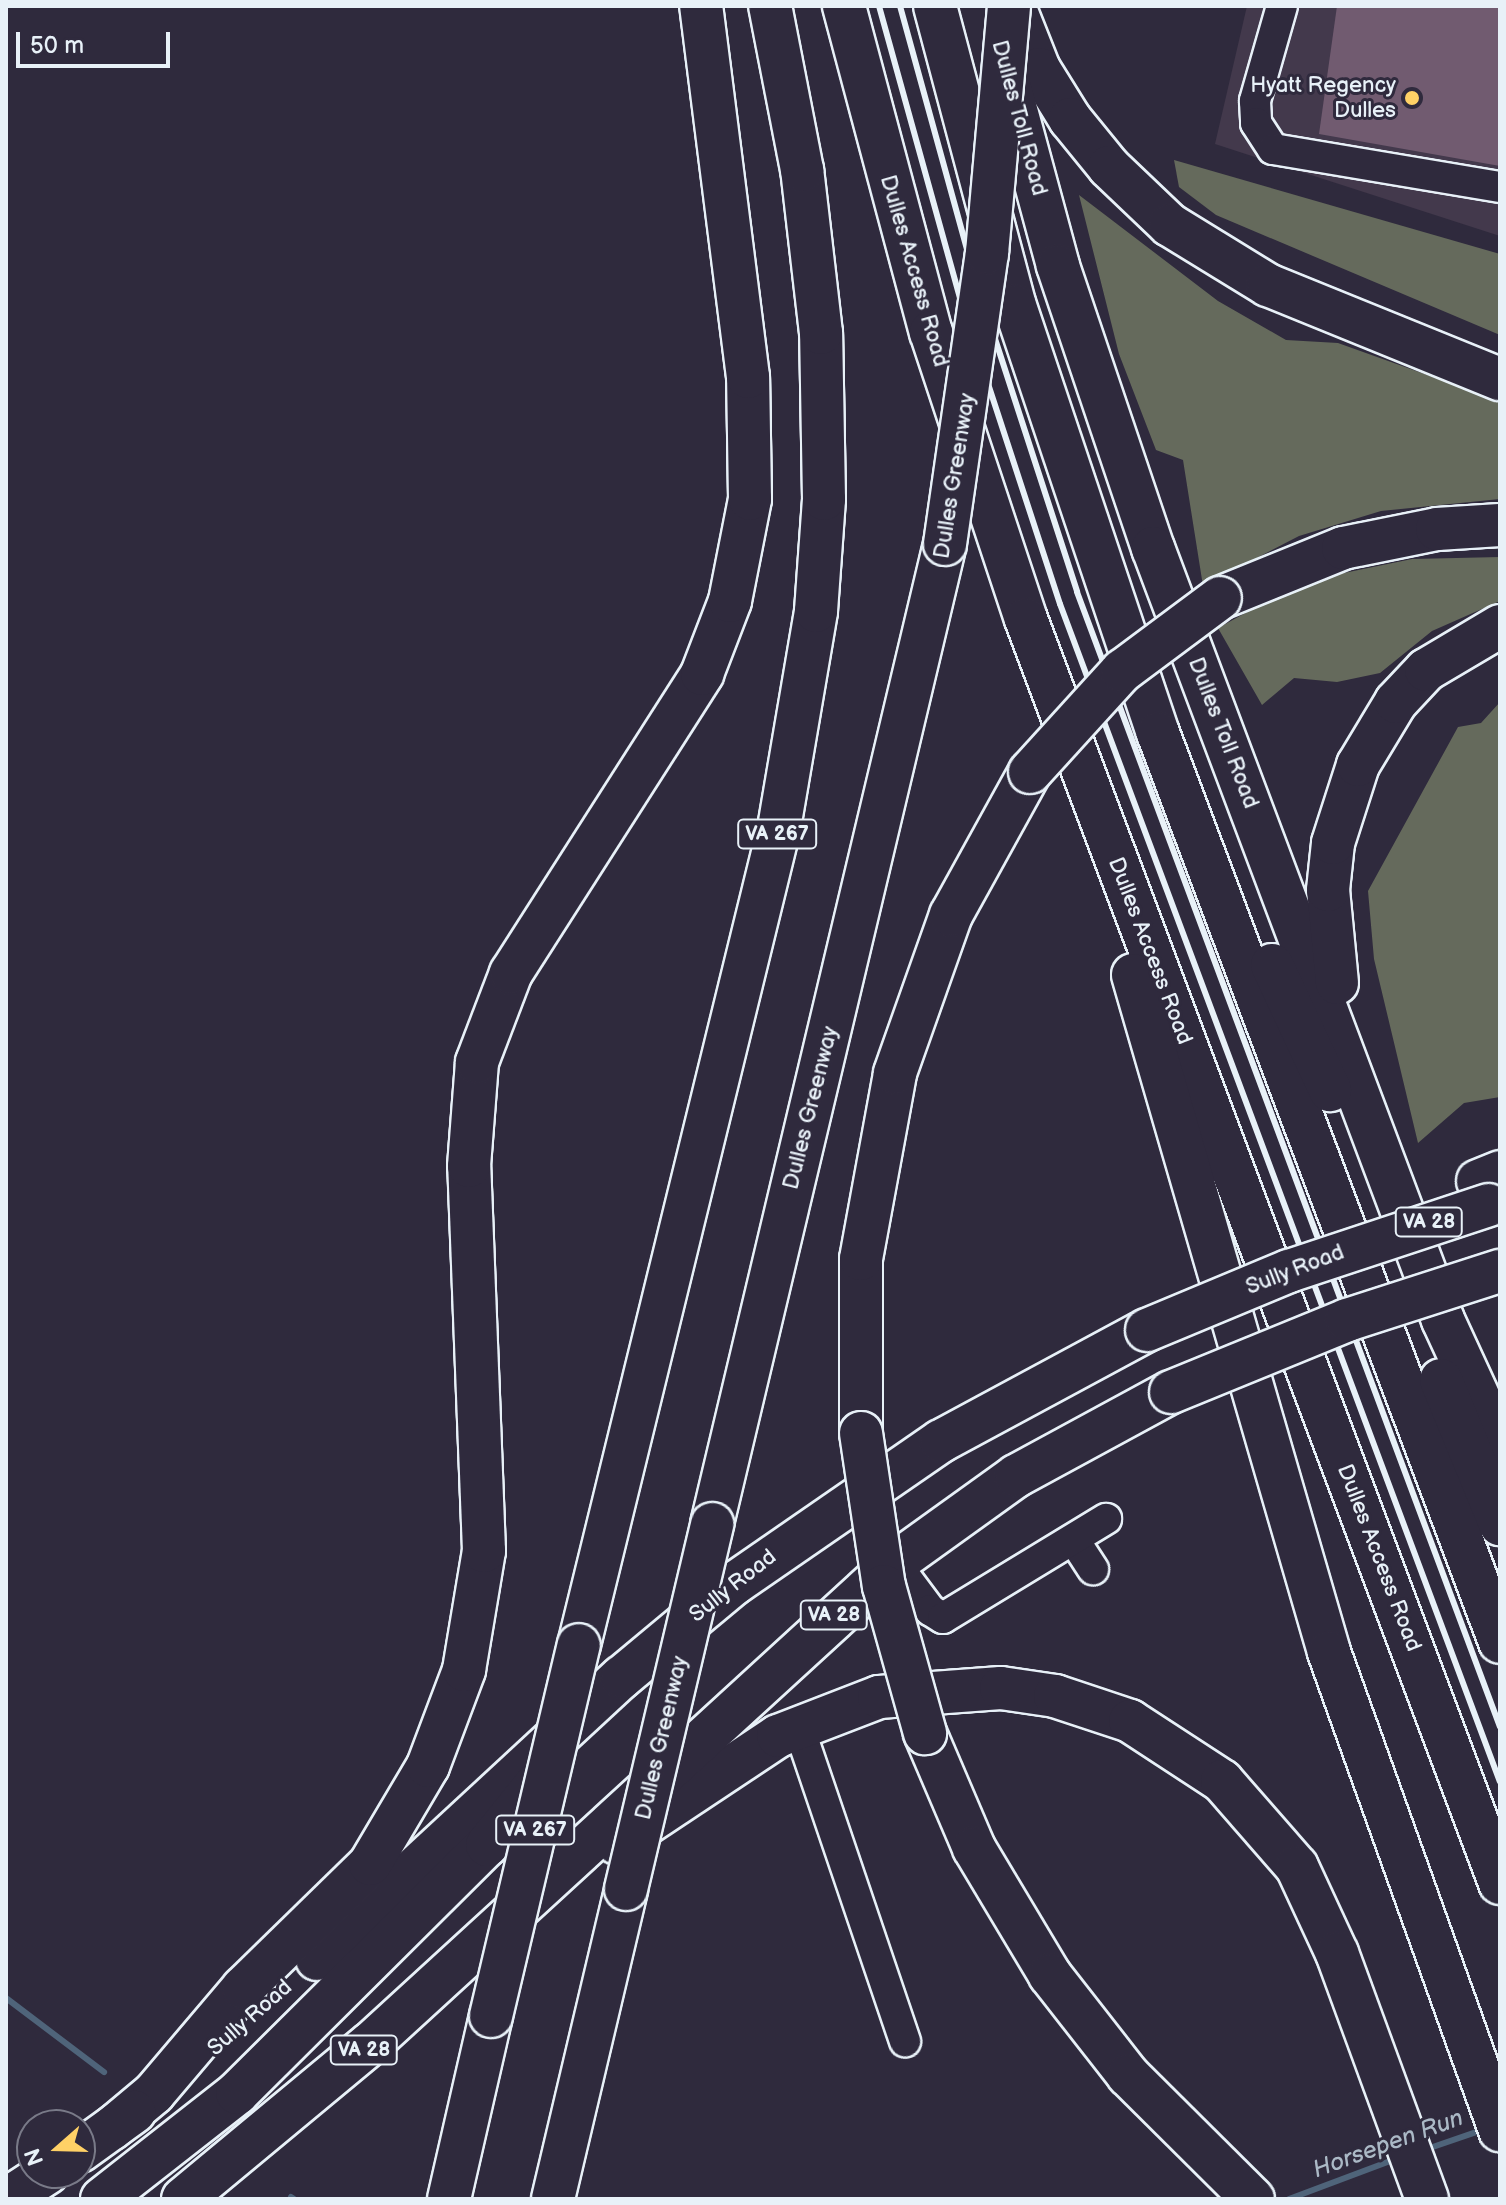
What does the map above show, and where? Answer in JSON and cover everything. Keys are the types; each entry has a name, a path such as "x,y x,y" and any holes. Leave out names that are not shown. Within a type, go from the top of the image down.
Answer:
{"highway":[{"path":"96,2140 154,2093 243,1988 370,1864 428,1766 464,1670 484,1551 469,1166 477,1062 511,973 702,674 730,601 750,499 745,345 701,6"},
{"name":"VA 267","path":"449,2199 579,1645 779,828 816,611 824,486 821,333 802,170 770,6"},
{"name":"Dulles Access Road","path":"844,6 953,405 1054,696 1500,1883"},
{"path":"935,6 1015,306 1109,586 1500,1642"},
{"name":"Dulles Toll Road","path":"990,6 1058,266 1104,408 1443,1320 1500,1444"},
{"path":"1011,6 1039,69 1070,119 1109,167 1170,225 1268,285 1500,379"},
{"name":"Dulles Greenway","path":"553,2199 945,544 987,253 1011,6"},
{"path":"1253,2199 1128,2075 1030,1946 974,1848 925,1733 889,1611 861,1433 861,1259 895,1073 951,915 1030,772 1122,671 1220,598 1353,545 1500,525"},
{"path":"1109,586 1227,869 1336,1105 1500,1524"},
{"path":"1399,1200 1372,1080 1331,960 1327,908 1333,843 1358,765 1396,702 1443,657 1500,626"},
{"path":"1054,696 1329,1652 1500,2130"},
{"name":"Sully Road","path":"96,2140 239,2030 622,1677 735,1583 888,1474 988,1413 1147,1330 1492,1190"},
{"name":"VA 28","path":"183,2199 279,2124 895,1563 1016,1476 1171,1392 1319,1330 1500,1271"},
{"path":"102,2199 237,2093 487,1845 622,1677"},
{"path":"537,1891 798,1725 904,1693 1001,1688 1106,1711 1177,1746 1245,1801 1297,1867 1325,1921 1427,2199"}],"lane":[{"path":"1282,6 1255,101 1256,123 1273,149 1500,187"},
{"path":"895,1563 930,1610 943,1618 1106,1519"},
{"path":"1074,1540 1093,1569"},
{"path":"798,1725 905,2041"}],"shaded area":[{"path":"1247,6 1500,6 1500,236 1215,144"}],"green space":[{"path":"1174,160 1500,254 1500,335 1216,215 1179,187"},
{"path":"1079,195 1218,301 1286,340 1338,343 1500,401 1500,499 1381,511 1299,536 1203,586 1183,460 1156,450 1119,354"},
{"path":"1500,557 1500,601 1432,631 1380,673 1337,682 1294,678 1262,705 1218,628 1271,599 1339,574 1412,559"},
{"path":"1500,702 1500,1097 1464,1103 1418,1143 1374,959 1368,891 1458,727 1481,723"}],"building":[{"name":"Hyatt Regency Dulles","path":"1337,6 1500,6 1500,166 1319,134"}],"waterway":[{"path":"6,1998 104,2072"},
{"name":"Horsepen Run","path":"1424,2150 1485,2129"},
{"name":"Horsepen Run","path":"1289,2199 1398,2158"}],"railway":[{"path":"879,6 960,298 1060,604 1500,1782"},
{"path":"900,6 973,271 1077,592 1500,1727"}],"place":[{"name":"Hyatt Regency Dulles","path":"1412,98"}]}
